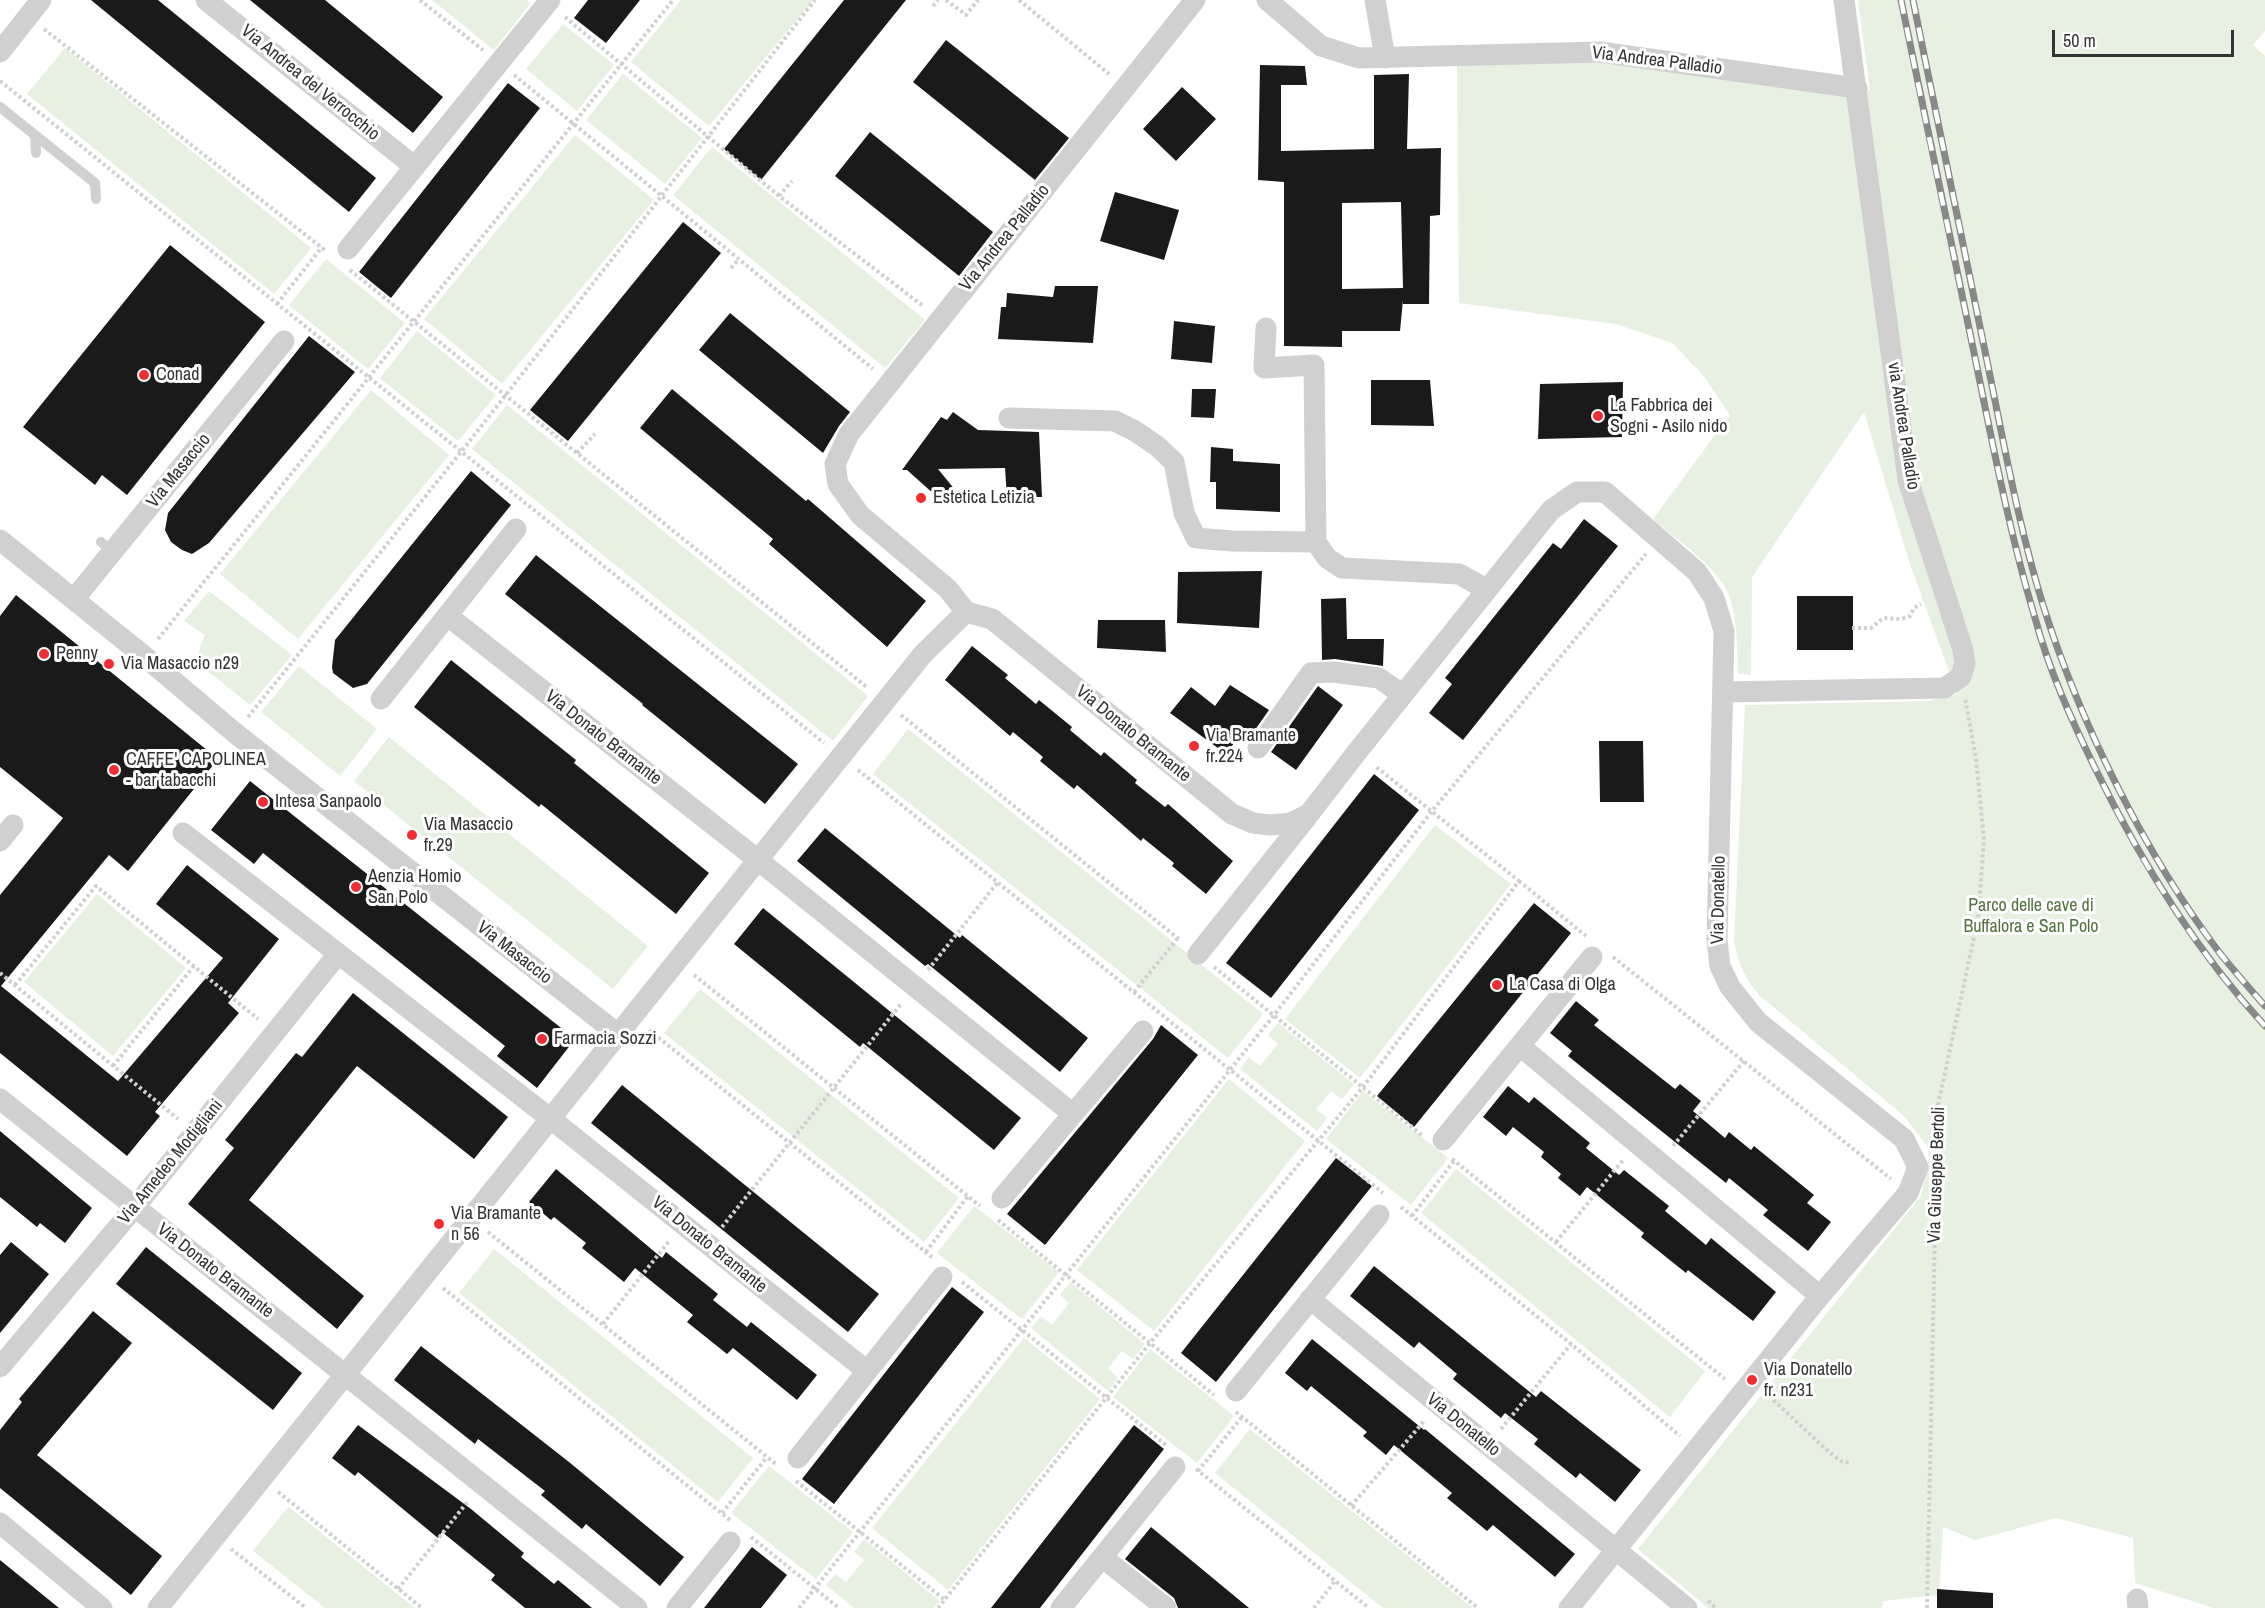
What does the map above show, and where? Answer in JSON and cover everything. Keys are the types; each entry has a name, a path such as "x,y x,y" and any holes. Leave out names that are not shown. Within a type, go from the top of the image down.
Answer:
{"street":[{"path":"0,52 41,0"},
{"name":"Via Andrea del Verrocchio","path":"206,0 415,167"},
{"name":"Via Andrea Palladio","path":"966,612 948,589 860,515 838,484 835,464 849,434 1196,0"},
{"name":"Via Andrea Palladio","path":"1267,0 1321,46 1359,58 1600,52 1857,88"},
{"path":"1374,0 1385,58"},
{"name":"via Andrea Palladio","path":"1845,0 1908,480 1963,650 1965,663 1961,677"},
{"path":"342,257 549,2"},
{"path":"1198,954 1486,589 1459,574 1342,568 1327,558 1316,542 1314,365 1264,368 1266,328"},
{"name":"Via Masaccio","path":"74,599 107,548 284,341"},
{"path":"1009,418 1115,421 1135,430 1174,462 1184,513 1196,538 1316,542"},
{"name":"Via Donatello","path":"1486,589 1551,510 1577,492 1605,492 1697,572 1714,598 1724,631 1717,940 1720,966 1730,987 1758,1022 1904,1139 1918,1167 1908,1193 1820,1296 1569,1608"},
{"path":"381,699 516,529"},
{"name":"Via Masaccio","path":"2,544 144,656 235,734 619,1035"},
{"path":"158,1608 923,654 966,612"},
{"name":"Via Donato Bramante","path":"966,612 992,619 1232,814 1253,823 1270,825 1291,822 1309,814"},
{"name":"Via Donato Bramante","path":"448,616 758,860 1073,1114"},
{"path":"1258,748 1311,673 1333,672 1379,678 1403,695"},
{"path":"1724,692 1944,688 1961,677"},
{"path":"183,833 551,1119"},
{"path":"1439,1145 1598,950"},
{"name":"Via Amedeo Modigliani","path":"0,1367 135,1207 338,954"},
{"path":"996,1206 1143,1032"},
{"path":"1520,1046 1820,1296"},
{"name":"Via Donato Bramante","path":"0,1099 638,1608"},
{"name":"Via Donato Bramante","path":"551,1119 867,1371"},
{"path":"1235,1400 1310,1299 1379,1215"},
{"path":"789,1462 867,1371 946,1273"},
{"name":"Via Donatello","path":"1310,1299 1616,1550"},
{"path":"1061,1608 1180,1461"},
{"path":"0,1523 102,1608"},
{"path":"677,1608 738,1534"},
{"path":"1616,1550 1688,1608"},
{"path":"1102,1557 1166,1608"}],"lane":[{"path":"0,107 95,183 96,199"},
{"path":"35,135 36,153"}],"path":[{"path":"420,0 574,123 889,383"},
{"path":"144,656 673,0"},
{"path":"235,734 461,452 814,0"},
{"path":"933,6 938,0"},
{"path":"946,0 966,15 978,0"},
{"path":"1019,0 1125,88"},
{"path":"549,2 706,137 940,320"},
{"path":"44,28 322,247 342,257 414,322 1363,1087 1439,1145 1454,1161 1730,1383"},
{"path":"779,196 792,181"},
{"path":"277,304 322,247"},
{"path":"731,268 739,259"},
{"path":"577,453 595,435"},
{"path":"799,1608 1274,1015 1432,811 1659,538"},
{"path":"1852,628 1870,628 1883,618 1901,619 1910,616 1914,608 1922,604"},
{"name":"Via Giuseppe Bertoli","path":"1937,1160 1938,1105 1978,919 1984,840 1976,758 1961,677"},
{"path":"1357,752 1519,881 1598,950 1744,1061 1908,1193"},
{"path":"938,1608 1150,1343 1363,1087 1519,881"},
{"path":"708,1244 998,882"},
{"path":"15,985 96,886 275,1033"},
{"path":"1134,992 1178,938"},
{"path":"678,962 983,1208"},
{"path":"112,1066 194,966"},
{"path":"0,973 195,1133"},
{"path":"633,1017 926,1252 946,1273 1107,1398 1180,1461 1198,1471 1369,1608"},
{"path":"1660,1162 1744,1061"},
{"path":"1556,1243 1636,1143"},
{"path":"1412,1216 1454,1161"},
{"name":"Via Giuseppe Bertoli","path":"1927,1608 1936,1181"},
{"path":"926,1252 968,1196"},
{"path":"996,1206 1066,1275 1215,1396"},
{"path":"471,1218 767,1457 789,1462"},
{"path":"603,1324 683,1224"},
{"path":"426,1274 722,1513 738,1534 815,1588 839,1608"},
{"path":"1488,1446 1571,1344"},
{"path":"1764,1402 1776,1387"},
{"path":"1769,1396 1829,1452 1841,1461 1851,1463"},
{"path":"1235,1400 1242,1417 1478,1608"},
{"path":"1351,1506 1438,1405"},
{"path":"1198,1471 1242,1417"},
{"path":"722,1513 767,1457"},
{"path":"261,1479 422,1608"},
{"path":"795,1480 945,1600"},
{"path":"398,1589 482,1484"},
{"path":"215,1536 306,1608"},
{"path":"1314,1608 1335,1581"},
{"path":"1707,1600 1716,1608"}],"green space":[{"path":"432,0 527,0 531,3 494,50"},
{"path":"681,0 813,0 709,126 631,62"},
{"name":"Parco delle cave di Buffalora e San Polo","path":"1858,0 2265,0 2265,31 2253,45 2265,56 2265,1608 2214,1608 2135,1583 2133,1538 2056,1518 1975,1540 1943,1527 1939,1595 1883,1601 1882,1608 1708,1608 1638,1549 1921,1196 1929,1158 1927,1146 1904,1116 1759,995 1740,963 1734,941 1745,705 1929,701 1957,694 1909,561 1864,412 1752,577 1751,675 1738,674 1735,618 1725,587 1701,559 1653,519 1730,415 1703,375 1672,343 1616,324 1459,303 1457,64 1600,56 1870,90"},
{"path":"563,24 614,65 577,111 526,69"},
{"path":"65,48 311,248 274,294 27,94"},
{"path":"623,74 702,138 665,184 586,120"},
{"path":"575,135 654,200 502,384 424,319"},
{"path":"712,147 925,320 885,368 673,195"},
{"path":"326,259 405,323 368,369 289,305"},
{"path":"417,331 496,395 458,441 380,378"},
{"path":"371,390 449,455 298,639 220,574"},
{"path":"507,405 868,696 833,741 472,449"},
{"path":"209,591 292,655 250,705 195,661 205,635 184,621"},
{"path":"299,666 377,729 340,776 261,712"},
{"path":"908,729 1263,1014 1228,1058 873,774"},
{"path":"389,737 648,946 613,989 354,781"},
{"path":"1435,825 1511,884 1360,1078 1285,1019"},
{"path":"97,894 186,968 113,1056 24,982"},
{"path":"700,989 959,1198 924,1242 664,1033"},
{"path":"1278,1023 1354,1084 1342,1099 1331,1091 1316,1109 1327,1118 1317,1131 1240,1069 1249,1057 1260,1066 1278,1044 1268,1035"},
{"path":"1229,1079 1305,1141 1154,1331 1077,1270"},
{"path":"1363,1091 1448,1158 1411,1205 1326,1139"},
{"path":"1456,1169 1705,1371 1670,1417 1421,1213"},
{"path":"974,1206 1059,1272 1022,1319 937,1253"},
{"path":"494,1249 753,1458 718,1502 459,1293"},
{"path":"1070,1282 1145,1344 1133,1359 1122,1351 1108,1368 1118,1378 1108,1391 1031,1328 1041,1316 1052,1325 1069,1303 1060,1295"},
{"path":"1024,1338 1100,1399 948,1590 872,1528"},
{"path":"1150,1349 1234,1416 1197,1463 1113,1397"},
{"path":"1250,1429 1473,1608 1383,1608 1215,1473"},
{"path":"769,1466 853,1532 816,1579 731,1513"},
{"path":"288,1507 415,1608 325,1608 253,1551"},
{"path":"864,1539 940,1601 934,1608 854,1608 826,1585 835,1574 846,1582 864,1560 854,1552"}],"building":[{"path":"91,0 158,0 376,178 349,212"},
{"path":"250,0 325,0 443,97 413,133"},
{"path":"588,0 640,0 606,43 574,18"},
{"path":"844,0 906,0 761,180 724,149"},
{"path":"946,40 1069,138 1035,180 913,82"},
{"path":"1260,65 1305,66 1307,85 1281,85 1281,151 1374,149 1374,75 1409,74 1407,149 1441,148 1440,215 1430,216 1429,304 1403,304 1403,300 1400,331 1342,331 1342,347 1284,346 1284,182 1258,180","holes":["1401,202 1403,288 1342,289 1342,203"]},
{"path":"508,83 540,108 391,298 359,272"},
{"path":"1182,87 1216,119 1176,161 1143,129"},
{"path":"870,132 993,232 959,276 835,176"},
{"path":"1115,192 1179,210 1164,260 1100,241"},
{"path":"683,222 721,253 568,441 530,410"},
{"name":"Conad","path":"170,245 265,322 127,495 102,475 95,485 23,427"},
{"path":"1055,286 1098,286 1093,343 998,339 1001,307 1006,307 1007,293 1053,297"},
{"path":"730,313 850,412 823,453 699,350"},
{"path":"1174,321 1215,326 1212,363 1171,359"},
{"path":"309,336 355,372 209,543 192,554 182,550 171,542 165,530 168,513"},
{"path":"1371,380 1430,380 1434,426 1371,425"},
{"path":"1623,382 1622,437 1538,439 1540,384"},
{"path":"672,389 806,501 808,499 926,601 887,647 769,544 773,539 640,428"},
{"path":"1192,389 1216,389 1214,418 1191,417"},
{"path":"953,412 978,430 1039,432 1042,497 1007,497 1005,468 938,469 956,491 945,504 907,470 902,470 941,417 947,420"},
{"path":"1211,447 1233,449 1233,461 1280,464 1280,512 1216,509 1216,482 1210,482"},
{"path":"471,471 511,505 367,684 353,688 333,673 335,640"},
{"path":"1584,519 1618,546 1463,740 1429,713 1452,684 1445,678 1553,543 1561,549"},
{"path":"536,555 798,764 765,804 505,594"},
{"path":"1262,571 1259,628 1177,623 1178,572"},
{"path":"16,595 218,759 128,871 109,855 1,986 118,1081 223,958 156,904 187,865 279,939 228,1003 239,1013 155,1112 160,1116 127,1156 0,1053 0,895 63,818 0,767 0,616"},
{"path":"1797,596 1853,596 1853,650 1797,650"},
{"path":"1346,598 1347,639 1384,639 1383,666 1335,659 1322,660 1321,599"},
{"path":"1098,620 1165,620 1166,652 1097,648"},
{"path":"972,646 1008,675 1005,678 1036,704 1039,700 1072,727 1070,730 1101,756 1104,752 1137,780 1135,783 1165,807 1168,804 1233,861 1206,894 1172,866 1174,863 1143,838 1141,841 1077,785 1074,789 1040,761 1043,757 1013,732 1010,736 945,680"},
{"path":"451,660 576,760 574,763 709,873 676,914 541,804 539,807 414,707"},
{"path":"1230,685 1269,710 1250,737 1243,731 1226,754 1170,713 1191,687 1215,706"},
{"path":"1318,686 1343,705 1296,770 1271,752"},
{"path":"1599,741 1643,741 1644,802 1600,802"},
{"path":"1374,774 1419,810 1271,998 1226,963"},
{"path":"250,781 575,1039 537,1088 497,1056 505,1046 263,853 254,864 211,830"},
{"path":"825,828 960,938 962,935 1088,1038 1060,1072 928,964 925,966 797,861"},
{"path":"1534,903 1571,933 1414,1127 1377,1096"},
{"path":"763,908 1021,1118 994,1150 863,1043 860,1047 734,944"},
{"path":"353,993 508,1117 474,1159 357,1066 249,1200 364,1296 337,1329 188,1204 234,1148 225,1140 296,1053 302,1057"},
{"path":"1576,1001 1599,1020 1594,1025 1675,1089 1680,1084 1701,1101 1693,1111 1725,1138 1729,1132 1751,1150 1754,1146 1814,1195 1807,1203 1831,1222 1808,1251 1763,1215 1768,1210 1729,1178 1726,1183 1568,1056 1572,1051 1550,1033"},
{"path":"1161,1025 1198,1055 1045,1245 1007,1214 1153,1039"},
{"path":"622,1085 879,1294 848,1332 591,1123"},
{"path":"1508,1086 1529,1103 1534,1097 1590,1143 1586,1148 1619,1175 1624,1170 1669,1206 1665,1211 1706,1245 1711,1238 1776,1292 1753,1321 1688,1270 1686,1273 1641,1237 1644,1233 1587,1187 1580,1196 1558,1178 1561,1174 1541,1157 1544,1152 1513,1127 1506,1136 1483,1117"},
{"path":"0,1131 92,1208 65,1243 40,1223 37,1227 0,1197"},
{"path":"1336,1158 1372,1186 1216,1382 1181,1353"},
{"path":"556,1169 662,1258 666,1252 718,1294 713,1300 747,1327 751,1322 817,1375 797,1400 733,1348 727,1354 687,1322 693,1315 635,1268 624,1282 582,1248 586,1243 554,1217 551,1220 529,1202"},
{"path":"11,1242 49,1274 0,1333 0,1255"},
{"path":"146,1247 302,1373 273,1410 116,1284"},
{"path":"1374,1266 1536,1397 1541,1391 1641,1470 1615,1502 1580,1473 1576,1478 1534,1444 1538,1439 1505,1413 1501,1418 1453,1379 1457,1374 1419,1342 1414,1348 1350,1296"},
{"path":"952,1287 984,1312 834,1504 802,1479"},
{"path":"93,1311 132,1343 37,1455 162,1556 131,1595 0,1488 0,1430 22,1402 19,1399"},
{"path":"1312,1339 1425,1429 1575,1554 1555,1577 1493,1525 1487,1531 1447,1498 1452,1493 1394,1445 1386,1455 1363,1436 1367,1432 1311,1386 1307,1391 1285,1373"},
{"path":"421,1346 569,1462 684,1557 660,1586 586,1524 582,1529 541,1495 545,1491 478,1439 475,1444 394,1380"},
{"path":"358,1425 471,1509 524,1553 521,1557 554,1584 558,1580 592,1608 525,1608 491,1580 495,1575 442,1532 438,1538 358,1472 355,1476 332,1458"},
{"path":"1134,1425 1164,1449 1040,1608 991,1608"},
{"path":"1151,1527 1249,1608 1178,1608 1174,1598 1125,1559"},
{"path":"752,1547 787,1575 761,1608 704,1608"},
{"path":"0,1560 59,1608 0,1608"},
{"path":"1937,1589 1993,1593 1993,1608 1937,1608"}],"railway":[{"path":"1901,0 2000,481 2025,584 2047,656 2086,750 2150,870 2215,967 2265,1026"},
{"path":"1913,0 2018,513 2058,650 2095,741 2165,873 2219,952 2265,1006"}],"place":[{"name":"Conad","path":"144,375"},
{"name":"La Fabbrica dei Sogni - Asilo nido","path":"1598,416"},
{"name":"Estetica Letizia","path":"921,498"},
{"name":"Penny","path":"44,654"},
{"name":"Via Masaccio n29","path":"109,664"},
{"name":"Via Bramante fr.224","path":"1194,746"},
{"name":"CAFFE' CAPOLINEA - bar tabacchi","path":"114,770"},
{"name":"Intesa Sanpaolo","path":"263,802"},
{"name":"Via Masaccio fr.29","path":"412,835"},
{"name":"Aenzia Homio San Polo","path":"356,887"},
{"name":"La Casa di Olga","path":"1497,985"},
{"name":"Farmacia Sozzi","path":"542,1039"},
{"name":"Via Bramante n 56","path":"439,1224"},
{"name":"Via Donatello fr. n231","path":"1752,1380"}]}
